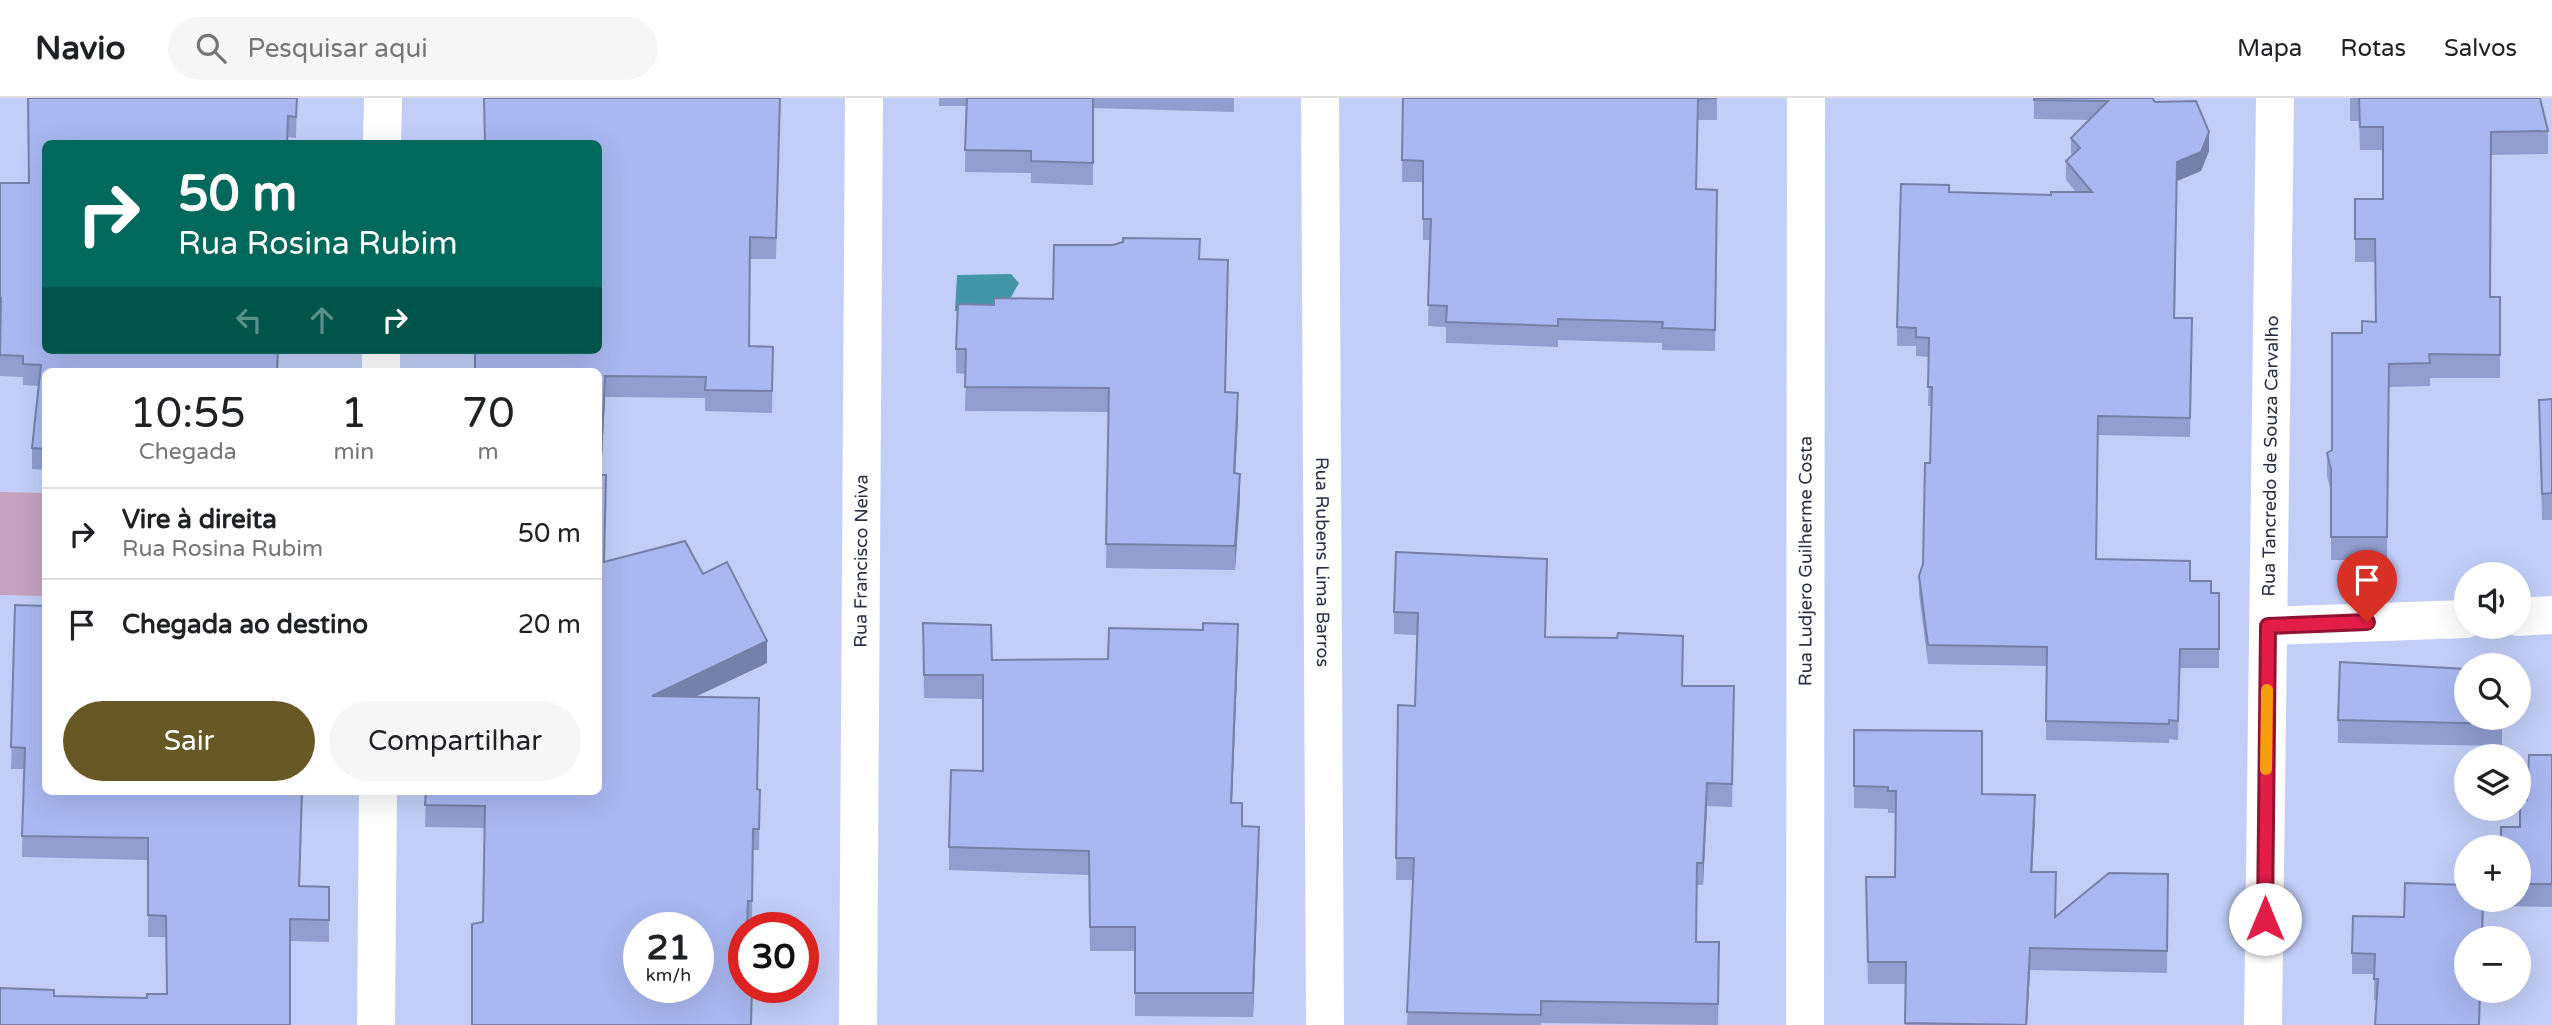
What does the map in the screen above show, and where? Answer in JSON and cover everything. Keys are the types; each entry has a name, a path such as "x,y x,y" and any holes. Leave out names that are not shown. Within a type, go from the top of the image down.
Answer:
{"street":[{"path":"382,140 383,98"},
{"name":"Rua Francisco Neiva","path":"858,1025 864,98"},
{"name":"Rua Rubens Lima Barros","path":"1320,98 1325,1025"},
{"name":"Rua Ludjero Guilherme Costa","path":"1805,1025 1806,98"},
{"name":"Rua Tancredo de Souza Carvalho","path":"2263,1025 2275,98"},
{"path":"2531,616 2552,615"},
{"path":"2268,626 2454,619"},
{"path":"376,1025 378,795"}],"shaded area":[{"path":"1011,274 1019,283 1002,313 955,311 957,275"},
{"path":"0,492 42,493 42,596 0,595"}],"building":[{"path":"28,98 297,98 296,117 288,116 287,140 42,140 42,354 278,354 277,368 42,368 42,449 32,448 41,365 23,364 23,356 0,355 0,183 29,183"},
{"path":"484,98 780,98 776,238 750,237 749,346 773,347 772,391 705,390 706,377 605,376 602,435 602,368 475,368 475,354 602,354 602,140 485,140"},
{"path":"967,98 1093,98 1093,163 1031,161 1031,151 965,150"},
{"path":"1403,98 1717,98 1698,99 1696,189 1717,190 1715,330 1662,328 1663,322 1558,319 1558,326 1446,322 1447,306 1428,305 1431,219 1423,219 1423,161 1402,160"},
{"path":"2034,98 2152,98 2155,102 2196,101 2209,132 2201,152 2177,162 2174,318 2192,318 2190,418 2098,416 2096,559 2190,561 2190,581 2211,581 2211,593 2219,593 2219,649 2180,649 2178,721 2169,720 2169,724 2046,721 2047,647 1928,645 1919,576 1923,564 1925,463 1930,463 1932,387 1928,387 1929,338 1916,337 1916,328 1897,327 1901,184 1949,185 1949,192 2051,195 2051,192 2092,192 2066,161 2080,148 2071,138 2108,101"},
{"path":"2359,98 2540,98 2548,131 2491,132 2490,297 2500,297 2500,355 2429,354 2430,363 2389,364 2387,537 2331,537 2331,469 2327,453 2332,450 2332,333 2362,333 2362,321 2376,322 2375,239 2355,239 2355,199 2383,199 2383,127 2360,127"},
{"path":"1123,238 1200,239 1199,259 1228,260 1225,392 1238,393 1234,473 1240,474 1235,546 1106,544 1109,388 965,387 966,349 956,349 958,304 994,305 994,298 1053,299 1054,245 1113,245 1123,242"},
{"path":"2552,399 2552,493 2542,494 2539,400"},
{"path":"602,475 606,475 604,562 685,541 703,574 727,562 767,641 652,696 759,698 759,829 753,829 752,901 748,901 748,912 728,912 728,1003 752,1003 751,1025 472,1025 472,924 483,922 485,806 425,805 426,795 602,795"},
{"path":"1396,552 1547,559 1545,637 1617,638 1618,633 1683,636 1682,686 1734,686 1732,784 1707,783 1703,863 1697,863 1696,942 1719,942 1718,1004 1541,1001 1541,1015 1407,1012 1414,858 1396,858 1398,705 1415,706 1418,613 1394,612"},
{"path":"15,605 42,606 42,795 302,795 299,886 329,887 329,920 290,919 290,1025 0,1025 0,988 54,990 54,996 147,998 147,994 167,994 166,916 148,915 148,838 22,836 25,748 11,747"},
{"path":"923,623 991,625 992,660 1108,659 1109,628 1203,630 1203,623 1238,624 1231,803 1242,803 1242,826 1259,827 1253,993 1135,993 1135,927 1090,927 1089,851 949,847 951,770 983,771 983,675 924,675"},
{"path":"2340,662 2454,668 2454,723 2338,720"},
{"path":"1854,730 1982,731 1982,794 2035,795 2031,872 2056,872 2055,917 2109,873 2168,874 2167,951 2030,948 2026,1025 1905,1023 1906,962 1868,962 1866,877 1895,877 1896,791 1888,791 1888,787 1854,786"},
{"path":"2531,755 2552,755 2552,884 2531,884 2531,835 2501,835 2501,827 2520,827 2520,821 2531,821"},
{"path":"2405,883 2454,885 2454,912 2483,912 2482,926 2454,926 2454,1003 2480,1003 2479,1025 2375,1025 2378,979 2374,979 2375,954 2352,953 2353,916 2404,917"}],"slow traffic":[{"path":"2266,769 2267,690"}],"route":[{"path":"2265,919 2268,626 2367,622"}]}
